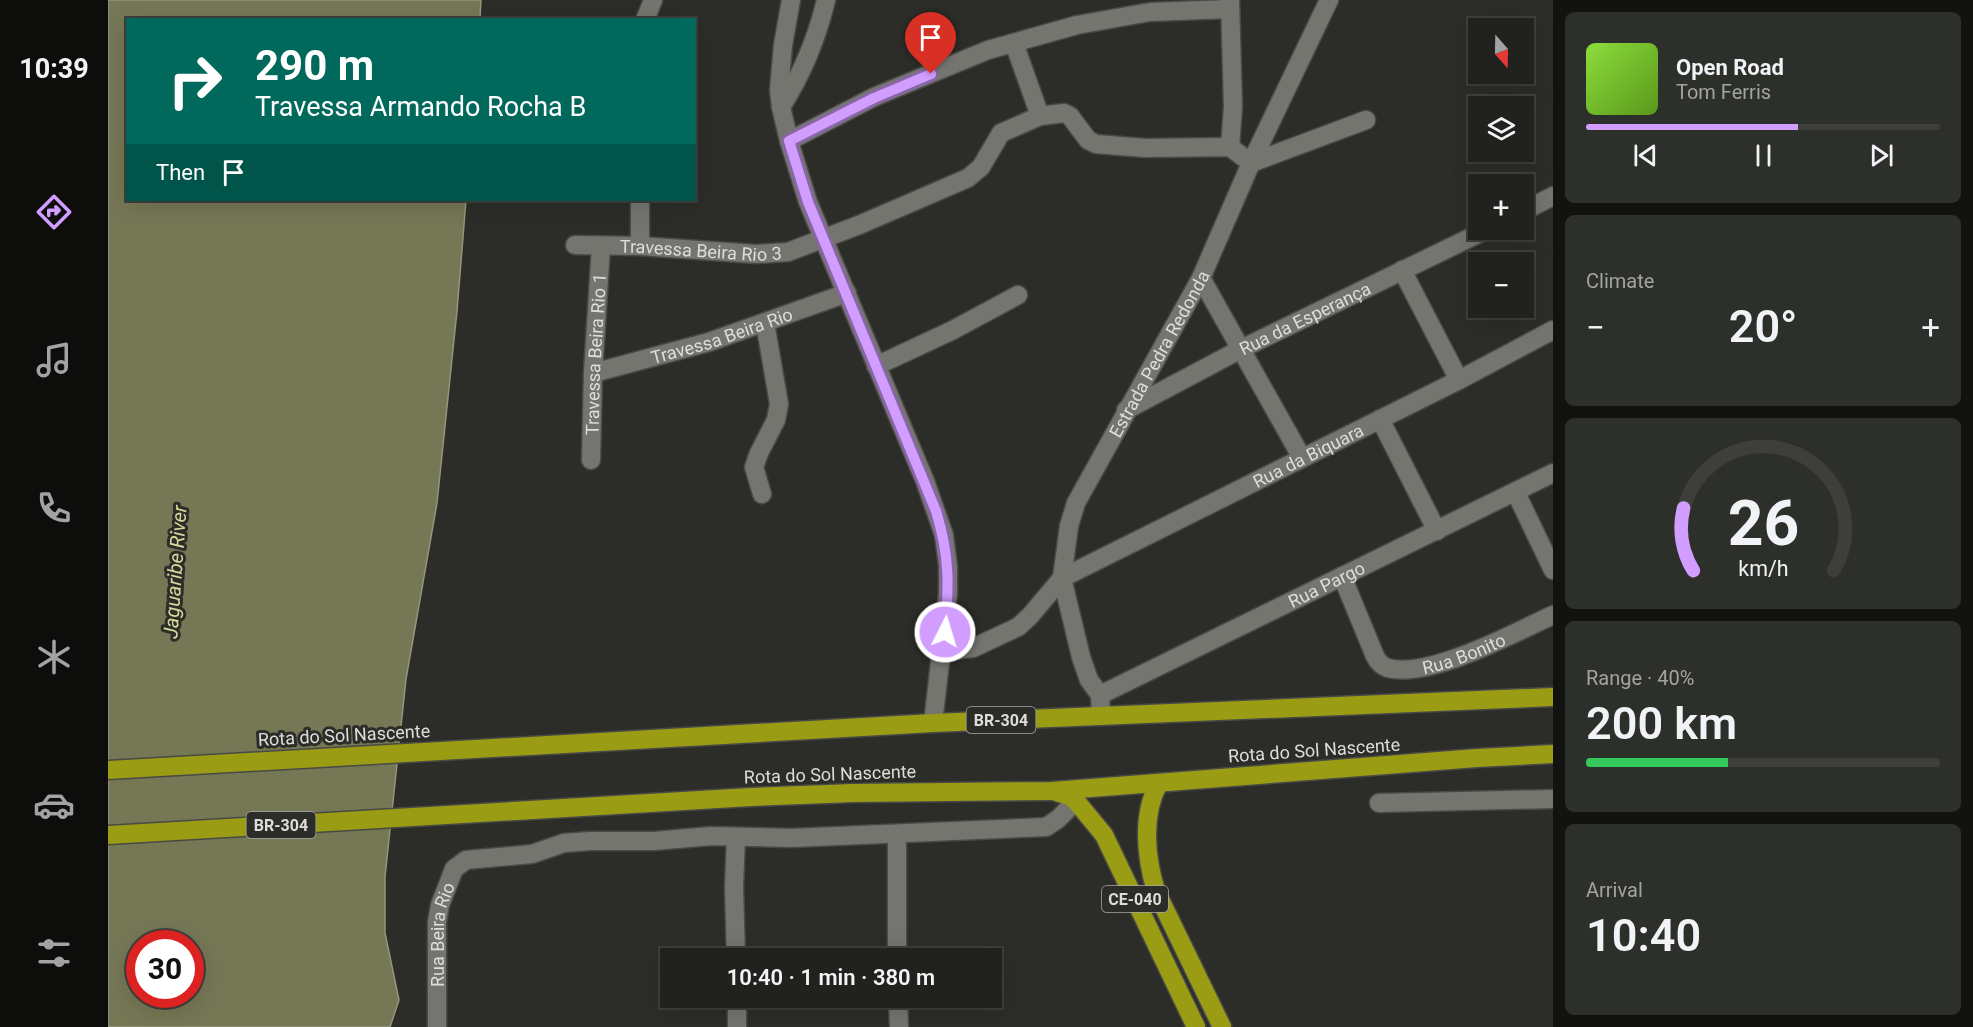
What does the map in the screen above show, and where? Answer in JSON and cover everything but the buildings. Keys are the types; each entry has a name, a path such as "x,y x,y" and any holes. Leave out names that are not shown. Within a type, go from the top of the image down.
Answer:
{"highway":[{"name":"Rota do Sol Nascente","path":"108,770 933,723 1553,697"},
{"path":"1528,698 1553,708"},
{"path":"1546,755 1553,743"},
{"name":"Rota do Sol Nascente","path":"108,835 853,793 1052,791 1546,755"},
{"name":"CE-040","path":"1159,783 1151,799 1148,851 1150,870 1156,891 1222,1027"},
{"name":"CE-040","path":"1052,791 1069,796 1076,801 1104,835 1196,1027"}],"street":[{"path":"646,18 652,0"},
{"path":"791,0 779,77 781,107 789,141 808,202 925,482 944,536 948,566 943,651 933,723"},
{"path":"781,107 800,74 822,18 826,0"},
{"name":"Estrada Pedra Redonda","path":"1062,578 1069,526 1076,503 1201,278 1251,163 1329,0"},
{"path":"789,141 874,98 988,50 1149,6 1230,4 1233,107 1230,147"},
{"path":"1014,43 1040,116 1064,113 1070,116 1088,140 1106,146 1230,147 1251,163 1366,120"},
{"name":"Travessa Beira Rio 3","path":"575,245 640,246 756,254 788,252 859,225 968,178 981,167 1001,133 1040,116"},
{"path":"1534,206 1553,196"},
{"path":"640,201 640,246"},
{"name":"Rua da Esperança","path":"1126,410 1241,349 1468,239"},
{"name":"Travessa Beira Rio 1","path":"591,460 593,373 601,246"},
{"path":"1402,270 1459,380"},
{"path":"1201,278 1302,458"},
{"name":"Travessa Beira Rio","path":"593,373 709,342 847,293"},
{"path":"876,366 953,330 1018,295"},
{"path":"762,494 754,467 776,420 779,404 765,322"},
{"name":"Rua da Biquara","path":"1062,578 1459,380 1553,330"},
{"path":"1380,419 1437,531"},
{"name":"Rua Pargo","path":"1100,695 1553,473"},
{"path":"1516,493 1553,570"},
{"name":"Rua Bonito","path":"1342,576 1374,656 1380,664 1388,668 1429,666 1456,658 1553,615"},
{"path":"943,651 973,648 1018,627 1062,578"},
{"path":"1062,578 1081,657 1089,680 1100,695 1101,716"},
{"path":"1379,803 1553,799"},
{"name":"Rua Beira Rio","path":"437,1027 437,922 440,904 454,869 466,861 476,858 532,854 564,843 617,840 654,841 711,836 791,838 1046,827 1058,819 1076,801"},
{"path":"897,834 897,948"},
{"path":"736,837 734,887 736,948"},
{"path":"736,1008 737,1027"},
{"path":"898,1008 899,1027"}],"water":[{"name":"Jaguaribe River","path":"108,0 481,0 480,18 126,18 126,201 466,201 437,503 406,679 385,877 385,933 399,1000 390,1027 108,1027"}],"route":[{"path":"931,74 874,98 789,141 808,202 925,482 944,536 948,566 945,632"}]}
